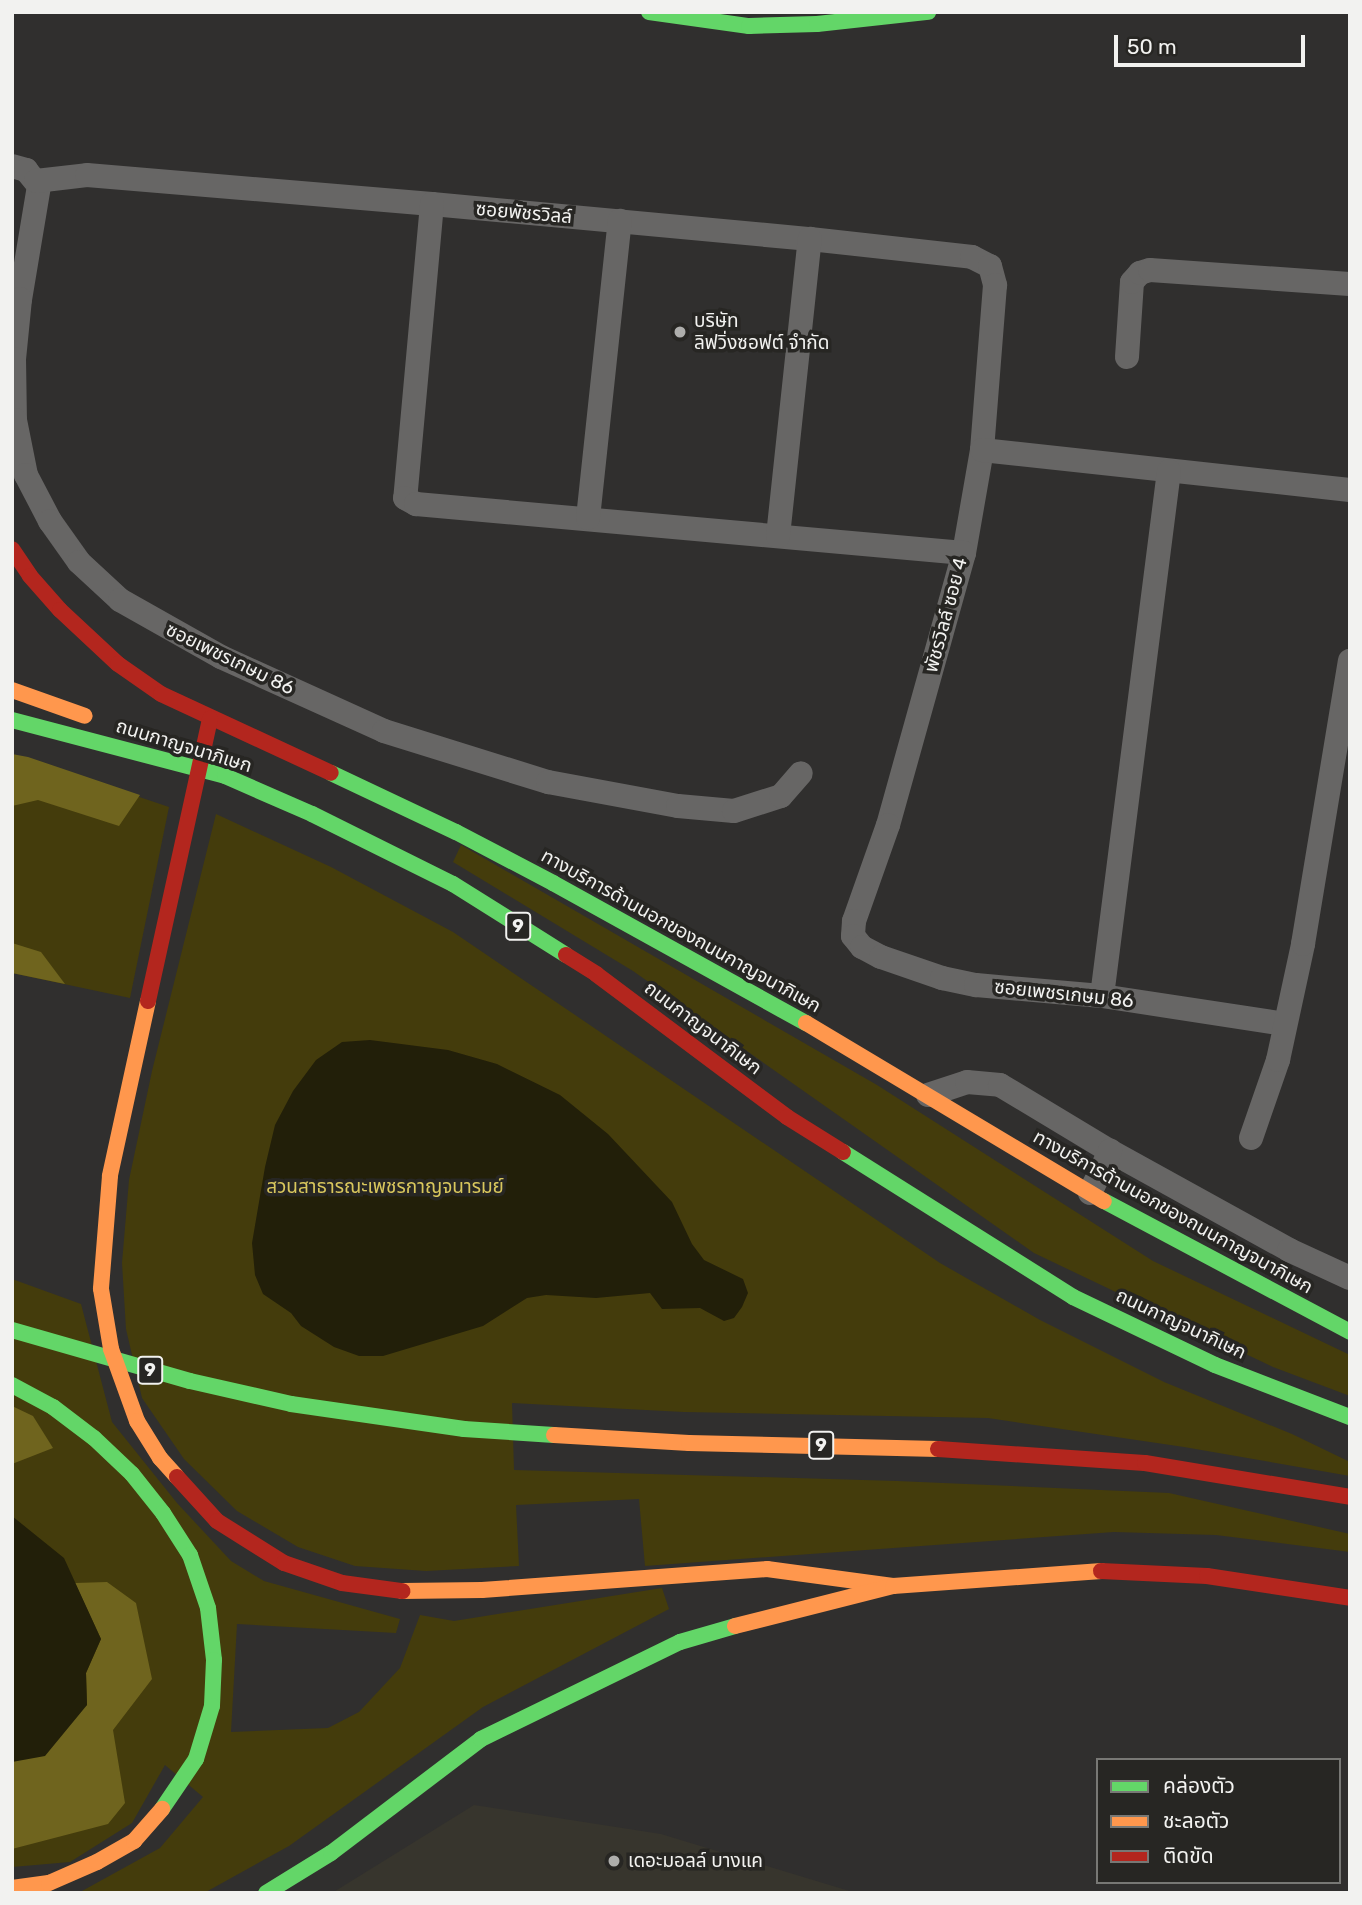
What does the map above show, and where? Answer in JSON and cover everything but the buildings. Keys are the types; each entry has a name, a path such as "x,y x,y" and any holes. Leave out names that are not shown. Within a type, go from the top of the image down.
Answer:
{"main road":[{"path":"649,12 749,26 817,24 928,12"},
{"name":"ทางบริการด้านนอกของถนนกาญจนาภิเษก","path":"12,549 30,576 60,610 118,663 161,694 444,827 553,883 745,987 1090,1193 1350,1332"},
{"path":"12,690 99,721"},
{"path":"210,719 110,1175 101,1289 111,1349 137,1421 160,1458 217,1521 284,1563 342,1583 413,1591 482,1590 767,1569 893,1586"},
{"name":"ถนนกาญจนาภิเษก","path":"12,720 225,776 312,814 453,884 596,974 787,1117 1073,1297 1215,1365 1350,1417"},
{"path":"136,736 225,776"},
{"name":"9","path":"12,1329 190,1381 290,1404 464,1429 558,1437 998,1451 1132,1461 1285,1484 1350,1497"},
{"path":"12,1385 53,1407 83,1430 132,1474 163,1513 190,1555 208,1608 214,1660 212,1706 195,1759 165,1807 134,1841 97,1862 49,1882 12,1888"},
{"path":"266,1893 331,1853 481,1739 680,1642 767,1616 893,1586 1106,1571 1207,1576 1350,1598"}],"street":[{"path":"12,166 26,170 36,181"},
{"name":"ซอยพัชรวิลล์","path":"36,181 88,175 810,239 972,257 990,266 995,285"},
{"name":"ซอยเพชรเกษม 86","path":"36,181 39,186 38,202 20,299 14,359 15,420 26,475 50,521 79,562 120,600 221,657 384,731 548,782 678,806 734,811 781,796 801,773"},
{"path":"432,204 405,498 416,505 964,553"},
{"path":"588,518 620,222"},
{"path":"778,536 810,239"},
{"path":"1127,357 1132,282 1140,272 1150,270 1350,284"},
{"name":"พัชรวิลล์ ซอย 4","path":"853,936 853,921 888,825 964,553 982,450 995,285"},
{"path":"982,450 1350,490"},
{"path":"1102,996 1169,471"},
{"path":"1251,1138 1278,1060 1303,944 1350,661"},
{"name":"ซอยเพชรเกษม 86","path":"853,936 862,947 881,957 942,978 976,985 1102,996 1285,1024"},
{"path":"928,1095 967,1082 1000,1085 1110,1151 1289,1250 1350,1278"},
{"path":"1090,1193 1110,1151"}],"shaded area":[{"path":"12,754 140,795 119,826 38,800 12,806"},
{"path":"12,943 41,952 65,984 12,973"},
{"path":"370,1040 448,1050 497,1064 560,1095 608,1134 672,1202 692,1244 704,1260 743,1279 748,1293 734,1318 724,1321 700,1308 662,1309 650,1293 596,1298 546,1295 527,1298 483,1326 383,1356 359,1356 334,1347 301,1326 291,1313 263,1294 255,1275 252,1243 275,1125 293,1091 316,1060 342,1042"},
{"path":"12,1406 33,1416 53,1448 12,1464"},
{"path":"12,1516 64,1558 101,1639 86,1673 87,1705 45,1756 12,1762"},
{"path":"107,1582 136,1603 152,1679 113,1730 125,1803 108,1824 12,1849 12,1761 87,1705 86,1673 101,1639 75,1583"},
{"path":"474,1805 661,1834 856,1893 332,1893"}],"green space":[{"path":"12,754 169,807 130,998 12,973"},
{"name":"สวนสาธารณะเพชรกาญจนารมย์","path":"216,814 331,867 453,932 940,1263 1040,1320 1164,1382 1292,1434 1350,1462 1350,1476 1184,1447 988,1418 684,1412 512,1403 514,1470 897,1481 1169,1493 1350,1534 1350,1552 1216,1535 1114,1532 645,1566 639,1499 516,1505 519,1566 426,1571 355,1566 298,1547 237,1511 184,1459 142,1398 126,1329 122,1263 129,1180 152,1071"},
{"path":"461,845 877,1085 1153,1261 1350,1355 1350,1396 1273,1367 1034,1253 633,971 453,862"},
{"path":"12,1279 81,1304 112,1422 177,1503 231,1561 264,1581 400,1619 396,1633 237,1624 231,1732 328,1728 359,1712 400,1668 420,1615 454,1621 662,1588 669,1609 483,1707 289,1846 204,1893 71,1893 82,1891 160,1848 203,1797 165,1765 132,1823 70,1862 12,1867"}],"traffic: fast":[{"path":"649,12 749,26 817,24 928,12"},
{"path":"12,720 225,776 312,814 453,884 566,955"},
{"path":"331,773 456,832 553,883 806,1023"},
{"path":"843,1152 1073,1297 1215,1365 1350,1417"},
{"path":"1104,1201 1350,1332"},
{"path":"12,1330 190,1381 291,1404 464,1429 554,1435"},
{"path":"12,1385 53,1407 94,1438 132,1474 163,1513 190,1555 208,1608 214,1660 212,1706 196,1759 162,1809"},
{"path":"266,1893 331,1853 481,1739 680,1642 735,1626"}],"traffic: slow":[{"path":"12,690 85,716"},
{"path":"148,1001 110,1176 101,1289 111,1349 137,1421 160,1458 177,1477"},
{"path":"806,1023 1104,1201"},
{"path":"554,1435 689,1443 938,1449"},
{"path":"402,1591 482,1590 767,1569 893,1586"},
{"path":"735,1626 893,1586 1101,1571"},
{"path":"12,1888 49,1883 97,1862 134,1841 162,1809"}],"traffic: jam":[{"path":"12,549 30,576 60,610 118,664 161,694 331,773"},
{"path":"148,1001 210,719"},
{"path":"566,955 596,974 787,1117 843,1152"},
{"path":"938,1449 1145,1463 1350,1497"},
{"path":"177,1477 217,1521 284,1563 342,1583 402,1591"},
{"path":"1101,1571 1207,1576 1350,1598"}],"place":[{"name":"บริษัท ลิฟวิ่งซอฟต์ จำกัด","path":"680,332"},
{"name":"เดอะมอลล์ บางแค","path":"614,1861"}]}
